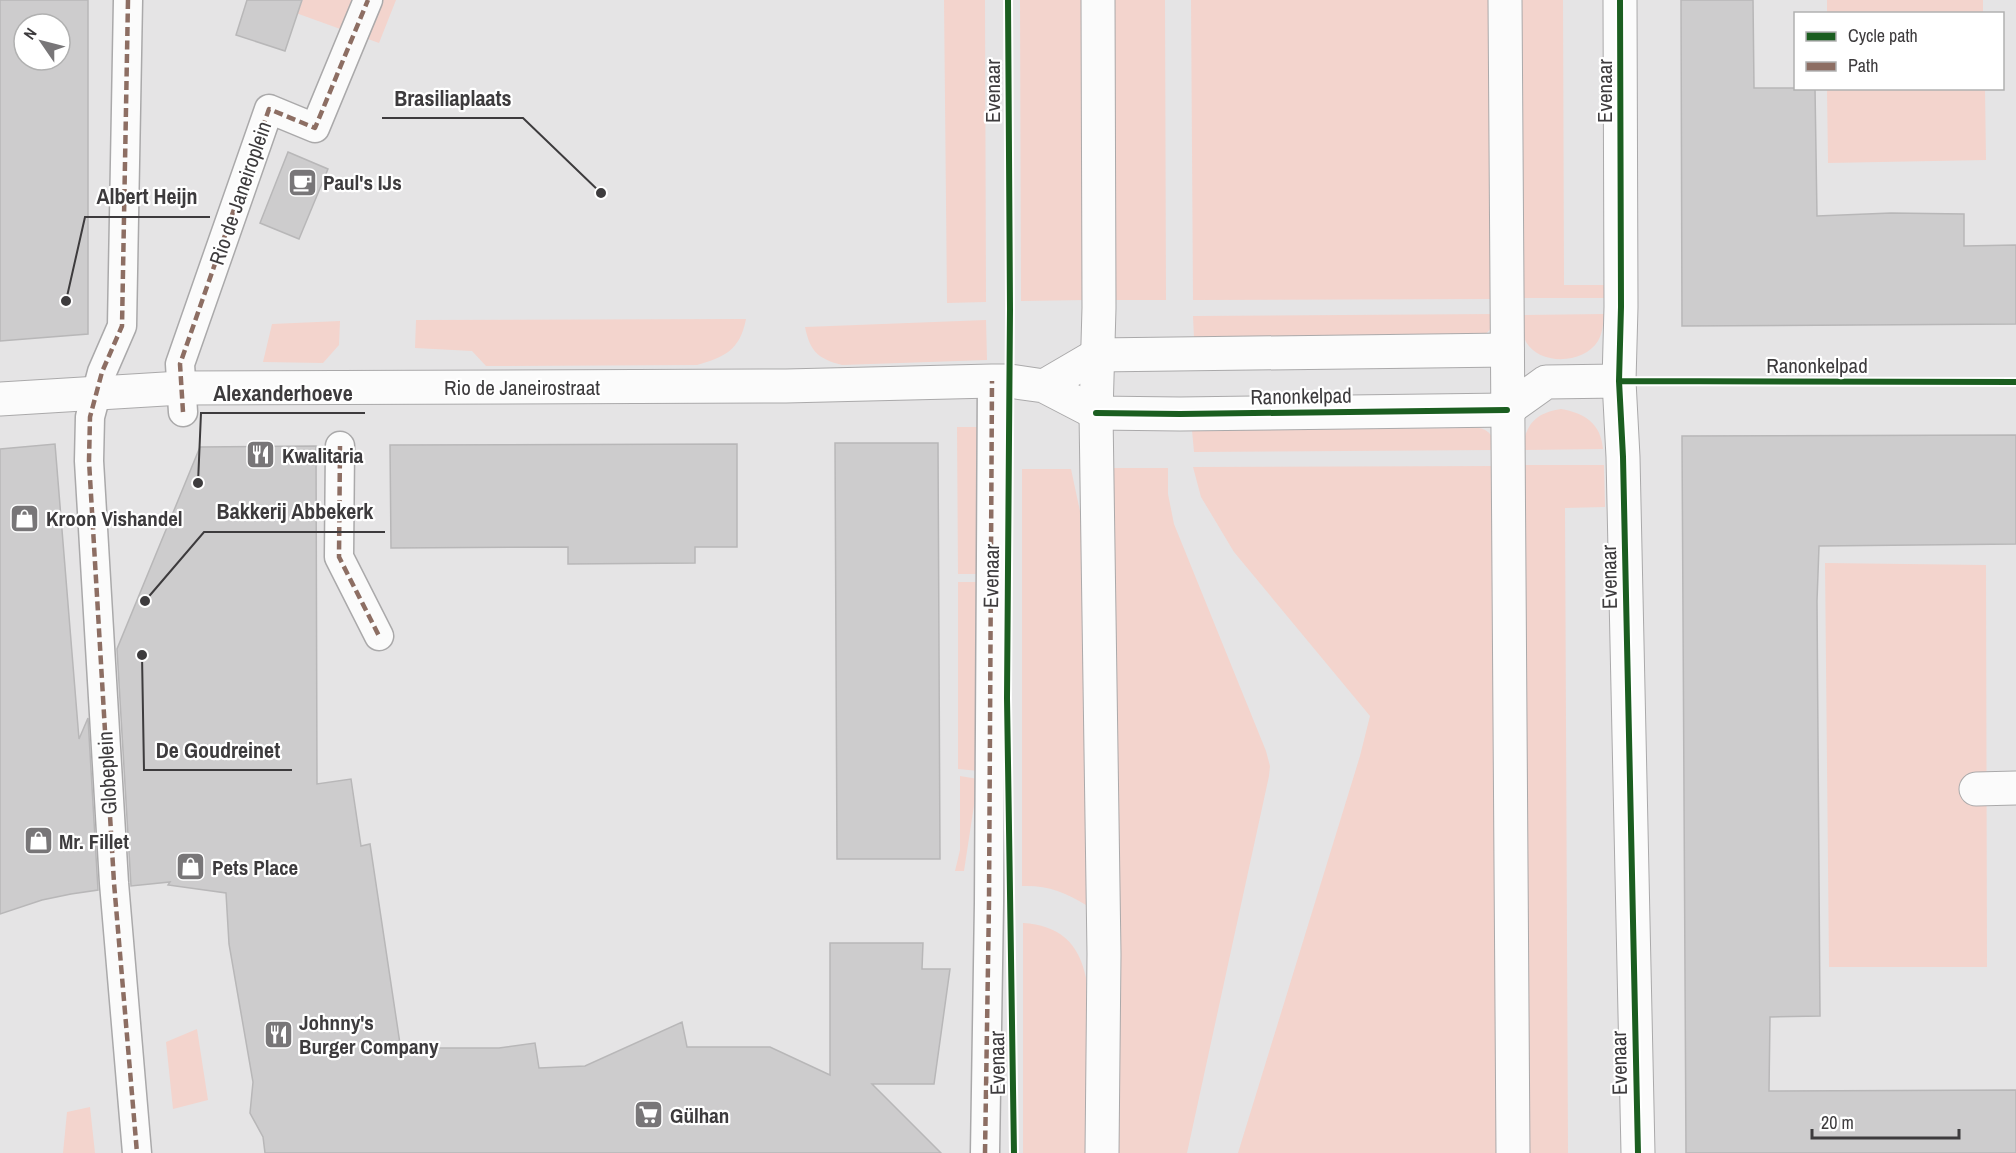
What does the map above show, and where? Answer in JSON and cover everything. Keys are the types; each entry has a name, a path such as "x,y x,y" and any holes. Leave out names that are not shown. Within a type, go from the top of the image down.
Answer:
{"street":[{"path":"96,393 102,372 122,326 128,0"},
{"name":"Rio de Janeiroplein","path":"182,400 180,364 269,109 315,128 368,0"},
{"path":"1098,0 1099,308 1096,413 1104,954 1102,1153"},
{"path":"1505,0 1513,1153"},
{"name":"Evenaar","path":"1620,0 1621,307 1619,381 1623,469 1638,1153"},
{"path":"1507,351 1546,382"},
{"name":"Ranonkelpad","path":"1097,355 1507,351"},
{"path":"1044,387 1097,355"},
{"path":"985,1153 992,381"},
{"name":"Rio de Janeirostraat","path":"0,399 96,393 182,400 1009,381 1044,387 1096,413"},
{"path":"1507,410 1546,382 1619,381"},
{"name":"Globeplein","path":"96,393 90,417 89,462 114,883 136,1153"},
{"name":"Ranonkelpad","path":"1096,413 1507,410"},
{"path":"340,446 339,557 378,636"},
{"path":"1976,789 2016,788"}],"shaded area":[{"path":"260,0 396,0 379,43"},
{"path":"944,0 985,0 986,302 947,303"},
{"path":"1020,0 1082,0 1086,300 1021,301"},
{"path":"1110,0 1165,0 1166,300 1108,300"},
{"path":"1191,0 1492,0 1493,299 1193,300"},
{"path":"1519,0 1563,0 1564,285 1604,285 1604,298 1521,298"},
{"path":"1827,0 1983,0 1983,12 1827,12"},
{"path":"1827,90 1985,90 1986,160 1828,163"},
{"path":"1493,314 1491,328 1481,336 1194,338 1193,316"},
{"path":"1604,314 1602,331 1598,341 1591,349 1573,358 1562,359 1541,355 1533,350 1526,342 1521,315"},
{"path":"746,319 740,338 730,351 716,359 697,365 486,366 472,351 415,348 416,320"},
{"path":"986,320 987,360 842,365 827,360 817,353 810,343 805,327"},
{"path":"340,321 339,345 323,363 263,362 272,324"},
{"path":"1561,409 1577,413 1590,421 1599,432 1603,449 1522,450 1526,433 1533,421 1544,413"},
{"path":"957,427 984,427 985,574 958,574"},
{"path":"1479,428 1487,431 1491,436 1494,450 1194,452 1192,430"},
{"path":"1520,465 1604,465 1605,507 1565,508 1568,1153 1525,1153"},
{"path":"1497,466 1497,1153 1238,1153 1360,756 1370,716 1234,552 1201,497 1193,467"},
{"path":"1112,468 1168,468 1168,494 1174,524 1266,751 1270,766 1187,1153 1115,1153"},
{"path":"1022,469 1071,469 1084,530 1086,905 1056,890 1022,886"},
{"path":"1825,563 1986,565 1987,967 1829,967"},
{"path":"958,582 985,582 979,771 958,769"},
{"path":"960,776 978,779 964,871 955,871 960,850"},
{"path":"1023,923 1047,927 1065,938 1078,954 1083,965 1086,978 1087,1153 1023,1153"},
{"path":"197,1029 208,1100 173,1109 166,1042"},
{"path":"90,1107 95,1153 63,1153 67,1112"}],"building":[{"path":"0,0 88,0 88,334 0,341"},
{"path":"247,0 302,0 285,51 236,35"},
{"path":"1681,0 1753,0 1754,88 1815,90 1817,216 1891,213 1964,214 1964,246 2016,245 2016,324 1682,326"},
{"path":"288,152 328,169 299,239 260,223"},
{"path":"2016,435 2016,544 1819,546 1817,601 1820,1016 1770,1017 1769,1091 2016,1090 2016,1153 1686,1153 1682,436"},
{"path":"835,443 938,443 940,859 837,859"},
{"path":"55,444 79,739 88,718 98,890 42,900 0,914 0,449"},
{"path":"737,444 737,547 695,547 695,563 568,564 568,547 391,548 390,445"},
{"path":"316,446 317,784 351,779 361,846 370,844 402,1057 420,1048 499,1048 535,1043 539,1068 585,1066 682,1022 687,1047 770,1047 830,1075 830,943 923,943 922,969 950,969 934,1084 872,1084 941,1153 265,1153 263,1137 250,1113 253,1082 229,944 226,893 168,885 170,882 131,886 117,649 200,447"}],"marked path":[{"path":"128,0 122,326 102,372 90,417 89,461 114,883 137,1153"},
{"path":"183,412 180,364 269,109 315,128 368,0"},
{"path":"985,1153 992,381"},
{"path":"340,446 339,557 379,636"}],"cycle path":[{"path":"1008,0 1010,309 1007,698 1014,1153"},
{"path":"1620,0 1621,307 1619,381 1623,457 1638,1153"},
{"path":"1619,381 2016,382"},
{"path":"1096,413 1507,410"}],"place":[{"name":"Paul's IJs","path":"302,182"},
{"name":"Brasiliaplaats","path":"601,193"},
{"name":"Albert Heijn","path":"66,301"},
{"name":"Kwalitaria","path":"261,455"},
{"name":"Alexanderhoeve","path":"198,483"},
{"name":"Kroon Vishandel","path":"25,518"},
{"name":"Bakkerij Abbekerk","path":"145,601"},
{"name":"De Goudreinet","path":"142,655"},
{"name":"Mr. Fillet","path":"38,841"},
{"name":"Pets Place","path":"191,867"},
{"name":"Johnny's Burger Company","path":"278,1034"},
{"name":"Gülhan","path":"649,1115"}]}
